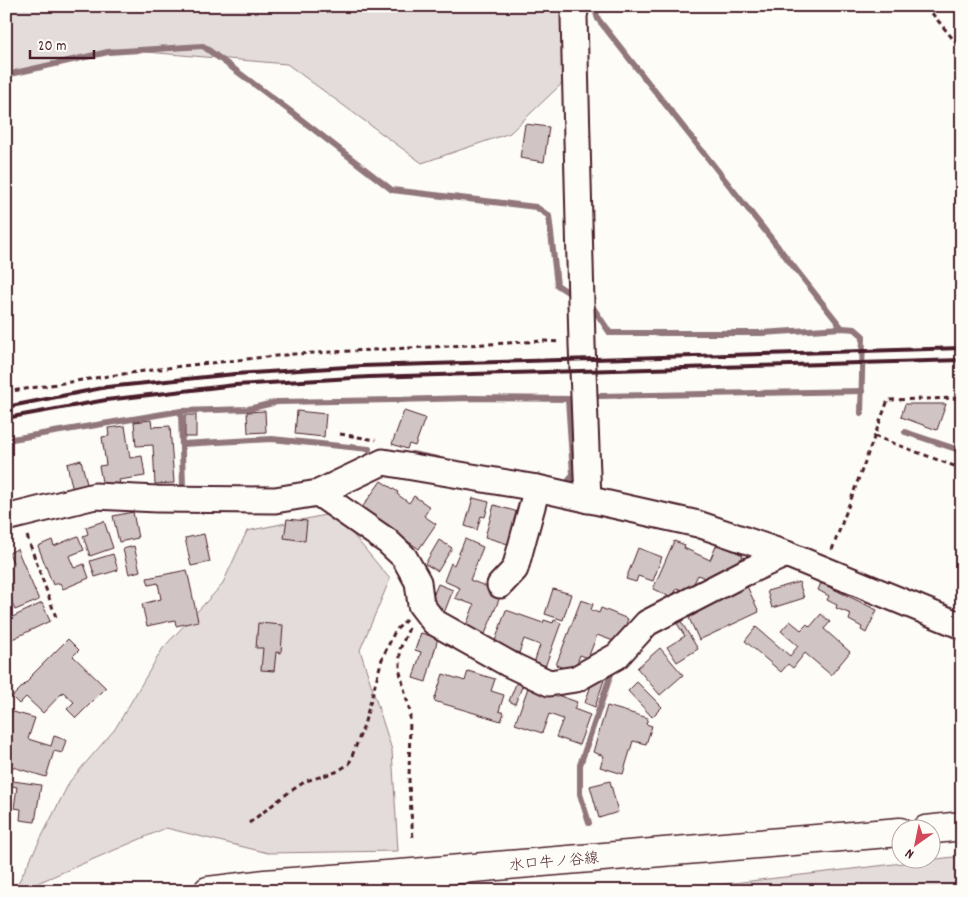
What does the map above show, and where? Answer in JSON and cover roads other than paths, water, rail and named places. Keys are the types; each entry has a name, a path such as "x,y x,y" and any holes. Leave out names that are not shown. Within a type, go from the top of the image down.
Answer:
{"main road":[{"path":"940,828 962,826"},
{"name":"水口牛ノ谷線","path":"208,891 265,884 890,833"}],"street":[{"path":"576,6 574,16 588,500"},
{"path":"13,516 95,496 157,499 275,500 318,493 383,462 537,488 698,524 786,554 962,626"},
{"path":"500,585 515,569 537,488"},
{"path":"318,493 386,541 404,557 418,582 420,605 434,622 509,664 549,683 576,679 617,656 647,623 744,573 786,554"}],"waterway":[{"path":"594,6 598,19 842,328"},
{"path":"6,76 108,52 203,46 392,190 536,207 549,216 557,285 574,296"},
{"path":"587,303 592,306 610,333 761,333 842,328 855,329 863,336 861,413"},
{"path":"599,396 862,391"},
{"path":"177,488 183,488 181,411 248,409 277,402 470,398 571,399"},
{"path":"563,484 566,485 573,474 568,399"},
{"path":"6,440 181,411"},
{"path":"905,432 962,451"},
{"path":"182,444 272,439 369,449"},
{"path":"412,454 438,459"},
{"path":"589,823 580,794 580,765 613,668"}],"railway":[{"path":"6,407 107,387 235,374 362,366 962,348"},
{"path":"6,418 106,400 235,385 369,377 962,360"}]}
